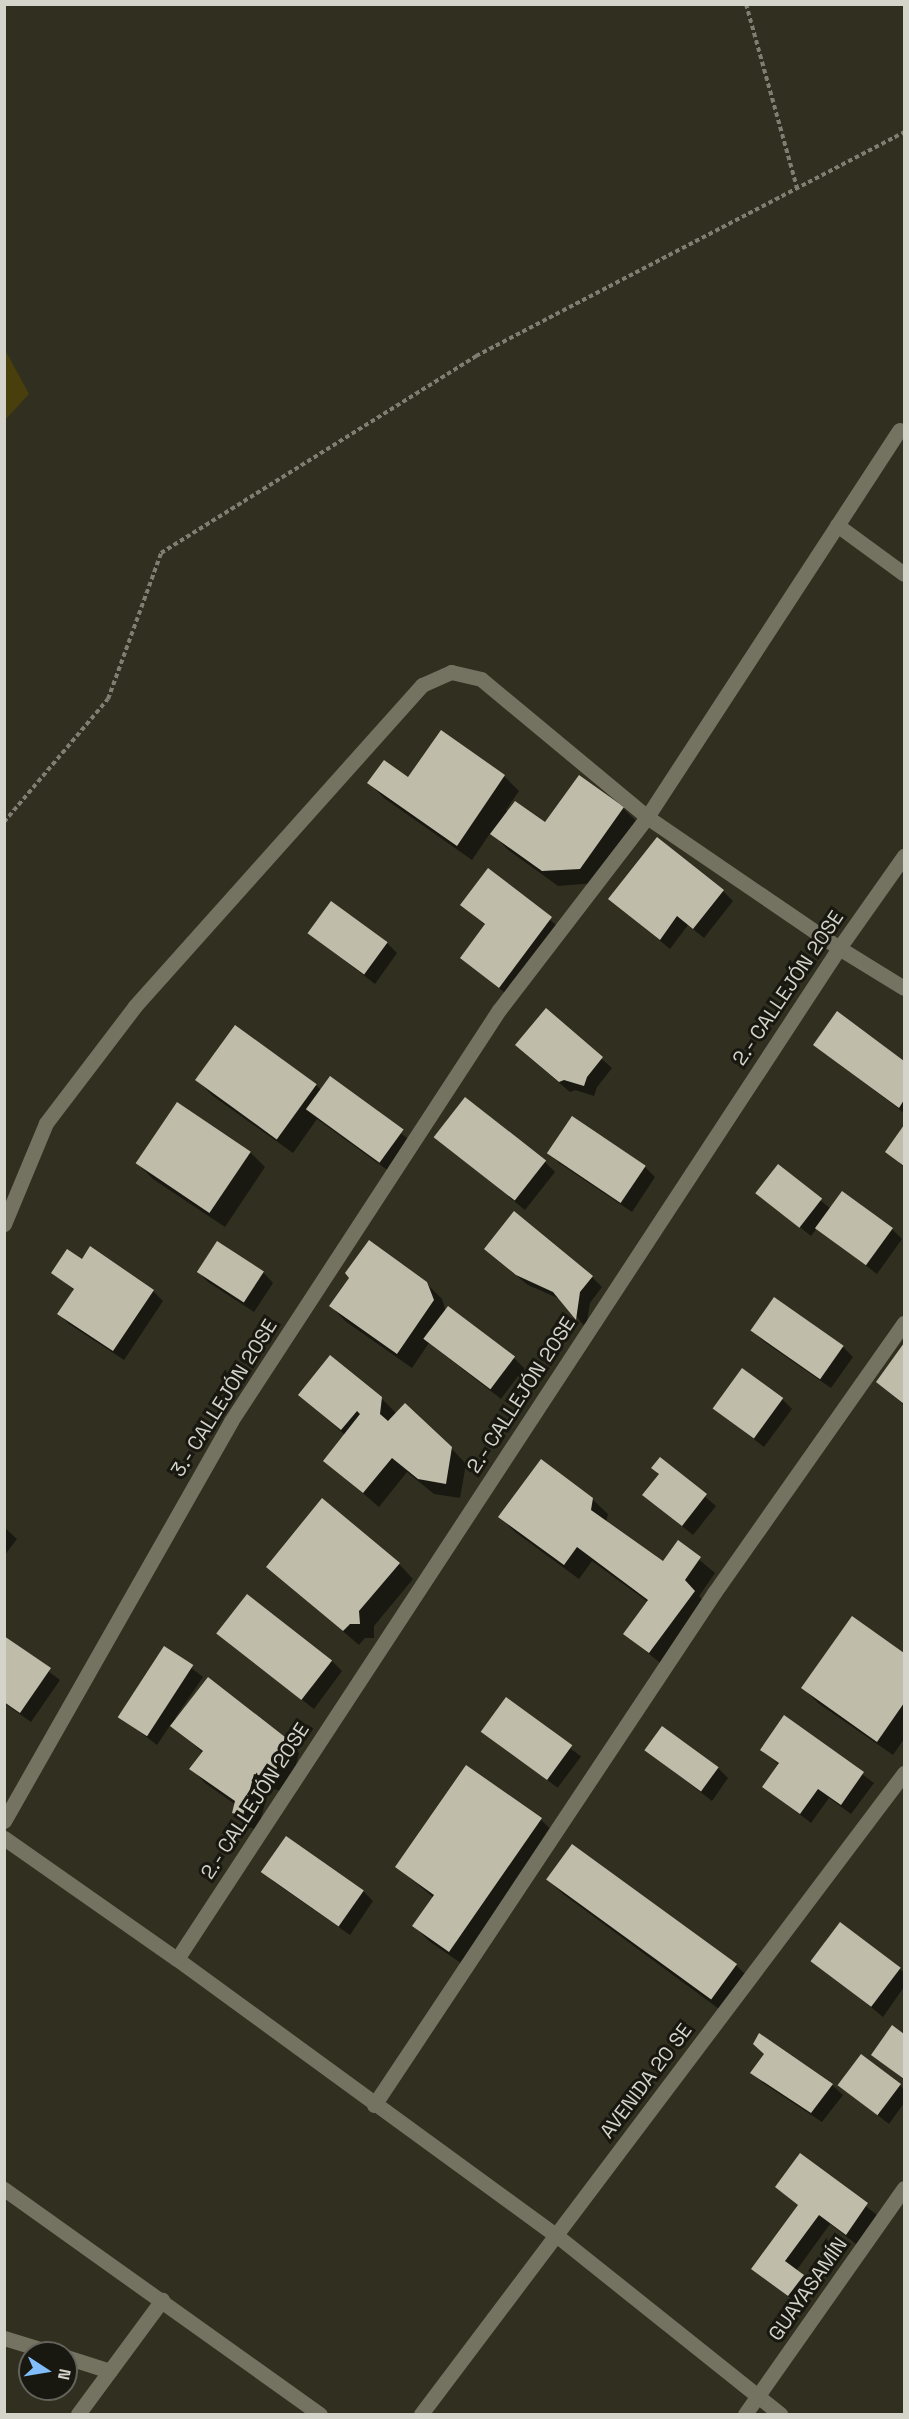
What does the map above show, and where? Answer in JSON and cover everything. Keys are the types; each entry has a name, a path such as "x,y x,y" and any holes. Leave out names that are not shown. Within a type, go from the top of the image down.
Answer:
{"street":[{"name":"3.- CALLEJÓN 20SE","path":"4,1821 231,1421 499,1010 647,817 898,430"},
{"path":"837,525 904,574"},
{"path":"4,1224 46,1123 135,1006 422,685 451,672 481,679 647,817 839,948 904,987"},
{"name":"2.- CALLEJÓN 20SE","path":"177,1959 839,948 904,856"},
{"path":"374,2105 714,1593 904,1323"},
{"name":"AVENIDA 20 SE","path":"421,2415 904,1773"},
{"path":"4,1838 177,1959 374,2105 556,2235 780,2415"},
{"name":"GUAYASAMÍN","path":"746,2415 904,2188"},
{"path":"4,2189 320,2415"},
{"path":"78,2415 162,2300"},
{"path":"78,2361 110,2371"}],"path":[{"path":"746,4 797,188"},
{"path":"4,822 108,699 161,553 476,356 904,132"}],"shaded area":[{"path":"5,350 29,394 4,420"}],"building":[{"path":"441,730 505,775 457,846 367,783 384,760 408,777"},
{"path":"579,775 624,807 580,869 542,871 490,834 515,801 545,822"},
{"path":"657,837 724,890 693,929 677,916 660,940 608,899"},
{"path":"488,868 552,917 499,988 460,958 485,924 460,905"},
{"path":"331,901 388,942 364,975 307,933"},
{"path":"546,1008 603,1057 587,1077 584,1086 564,1080 559,1082 515,1045"},
{"path":"837,1011 904,1061 904,1100 899,1108 813,1045"},
{"path":"235,1025 317,1084 277,1139 195,1080"},
{"path":"330,1076 404,1129 380,1163 306,1109"},
{"path":"465,1097 546,1160 515,1201 434,1137"},
{"path":"177,1102 251,1152 209,1213 136,1163"},
{"path":"572,1116 646,1166 621,1203 547,1153"},
{"path":"904,1125 904,1166 885,1152"},
{"path":"778,1164 822,1198 799,1228 755,1193"},
{"path":"842,1191 893,1228 866,1265 815,1228"},
{"path":"514,1211 593,1276 580,1292 576,1320 553,1292 516,1275 484,1249"},
{"path":"369,1240 427,1282 434,1300 397,1354 329,1306 349,1278 345,1273"},
{"path":"217,1241 264,1271 244,1303 197,1272"},
{"path":"90,1246 154,1290 113,1351 57,1314 74,1289 51,1273 67,1249 82,1259"},
{"path":"774,1297 844,1346 820,1379 750,1331"},
{"path":"448,1306 515,1357 490,1389 423,1339"},
{"path":"904,1343 904,1404 876,1382"},
{"path":"330,1355 382,1397 380,1414 388,1421 405,1403 452,1447 446,1484 418,1479 392,1458 363,1493 323,1461 360,1414 357,1411 341,1430 298,1395"},
{"path":"742,1368 783,1398 754,1438 713,1408"},
{"path":"660,1457 707,1494 682,1526 642,1495 659,1474 651,1468"},
{"path":"541,1459 593,1498 591,1510 663,1561 678,1540 701,1557 685,1580 695,1591 649,1653 623,1634 648,1600 577,1547 564,1565 498,1517"},
{"path":"322,1498 400,1563 359,1611 360,1624 350,1624 343,1631 266,1567"},
{"path":"247,1594 332,1660 301,1700 216,1633"},
{"path":"852,1616 904,1653 904,1703 877,1742 801,1688"},
{"path":"4,1636 51,1668 20,1713 4,1702"},
{"path":"164,1646 193,1665 147,1736 118,1717"},
{"path":"208,1677 285,1737 274,1779 254,1774 243,1816 232,1813 235,1801 189,1769 203,1751 170,1726"},
{"path":"506,1697 572,1745 547,1780 481,1732"},
{"path":"784,1715 864,1772 841,1805 818,1789 800,1814 762,1787 779,1763 760,1750"},
{"path":"662,1726 719,1767 701,1791 644,1750"},
{"path":"466,1765 542,1818 449,1952 412,1926 434,1895 395,1867"},
{"path":"286,1836 364,1890 339,1927 261,1872"},
{"path":"572,1844 737,1964 711,2000 546,1880"},
{"path":"840,1922 901,1968 871,2007 811,1961"},
{"path":"892,2025 904,2034 904,2079 871,2055"},
{"path":"759,2033 833,2084 811,2113 750,2073 764,2054 753,2044"},
{"path":"861,2054 901,2084 877,2115 838,2085"},
{"path":"800,2153 868,2203 846,2235 819,2215 785,2261 804,2275 788,2296 751,2269 798,2205 775,2187"}]}
